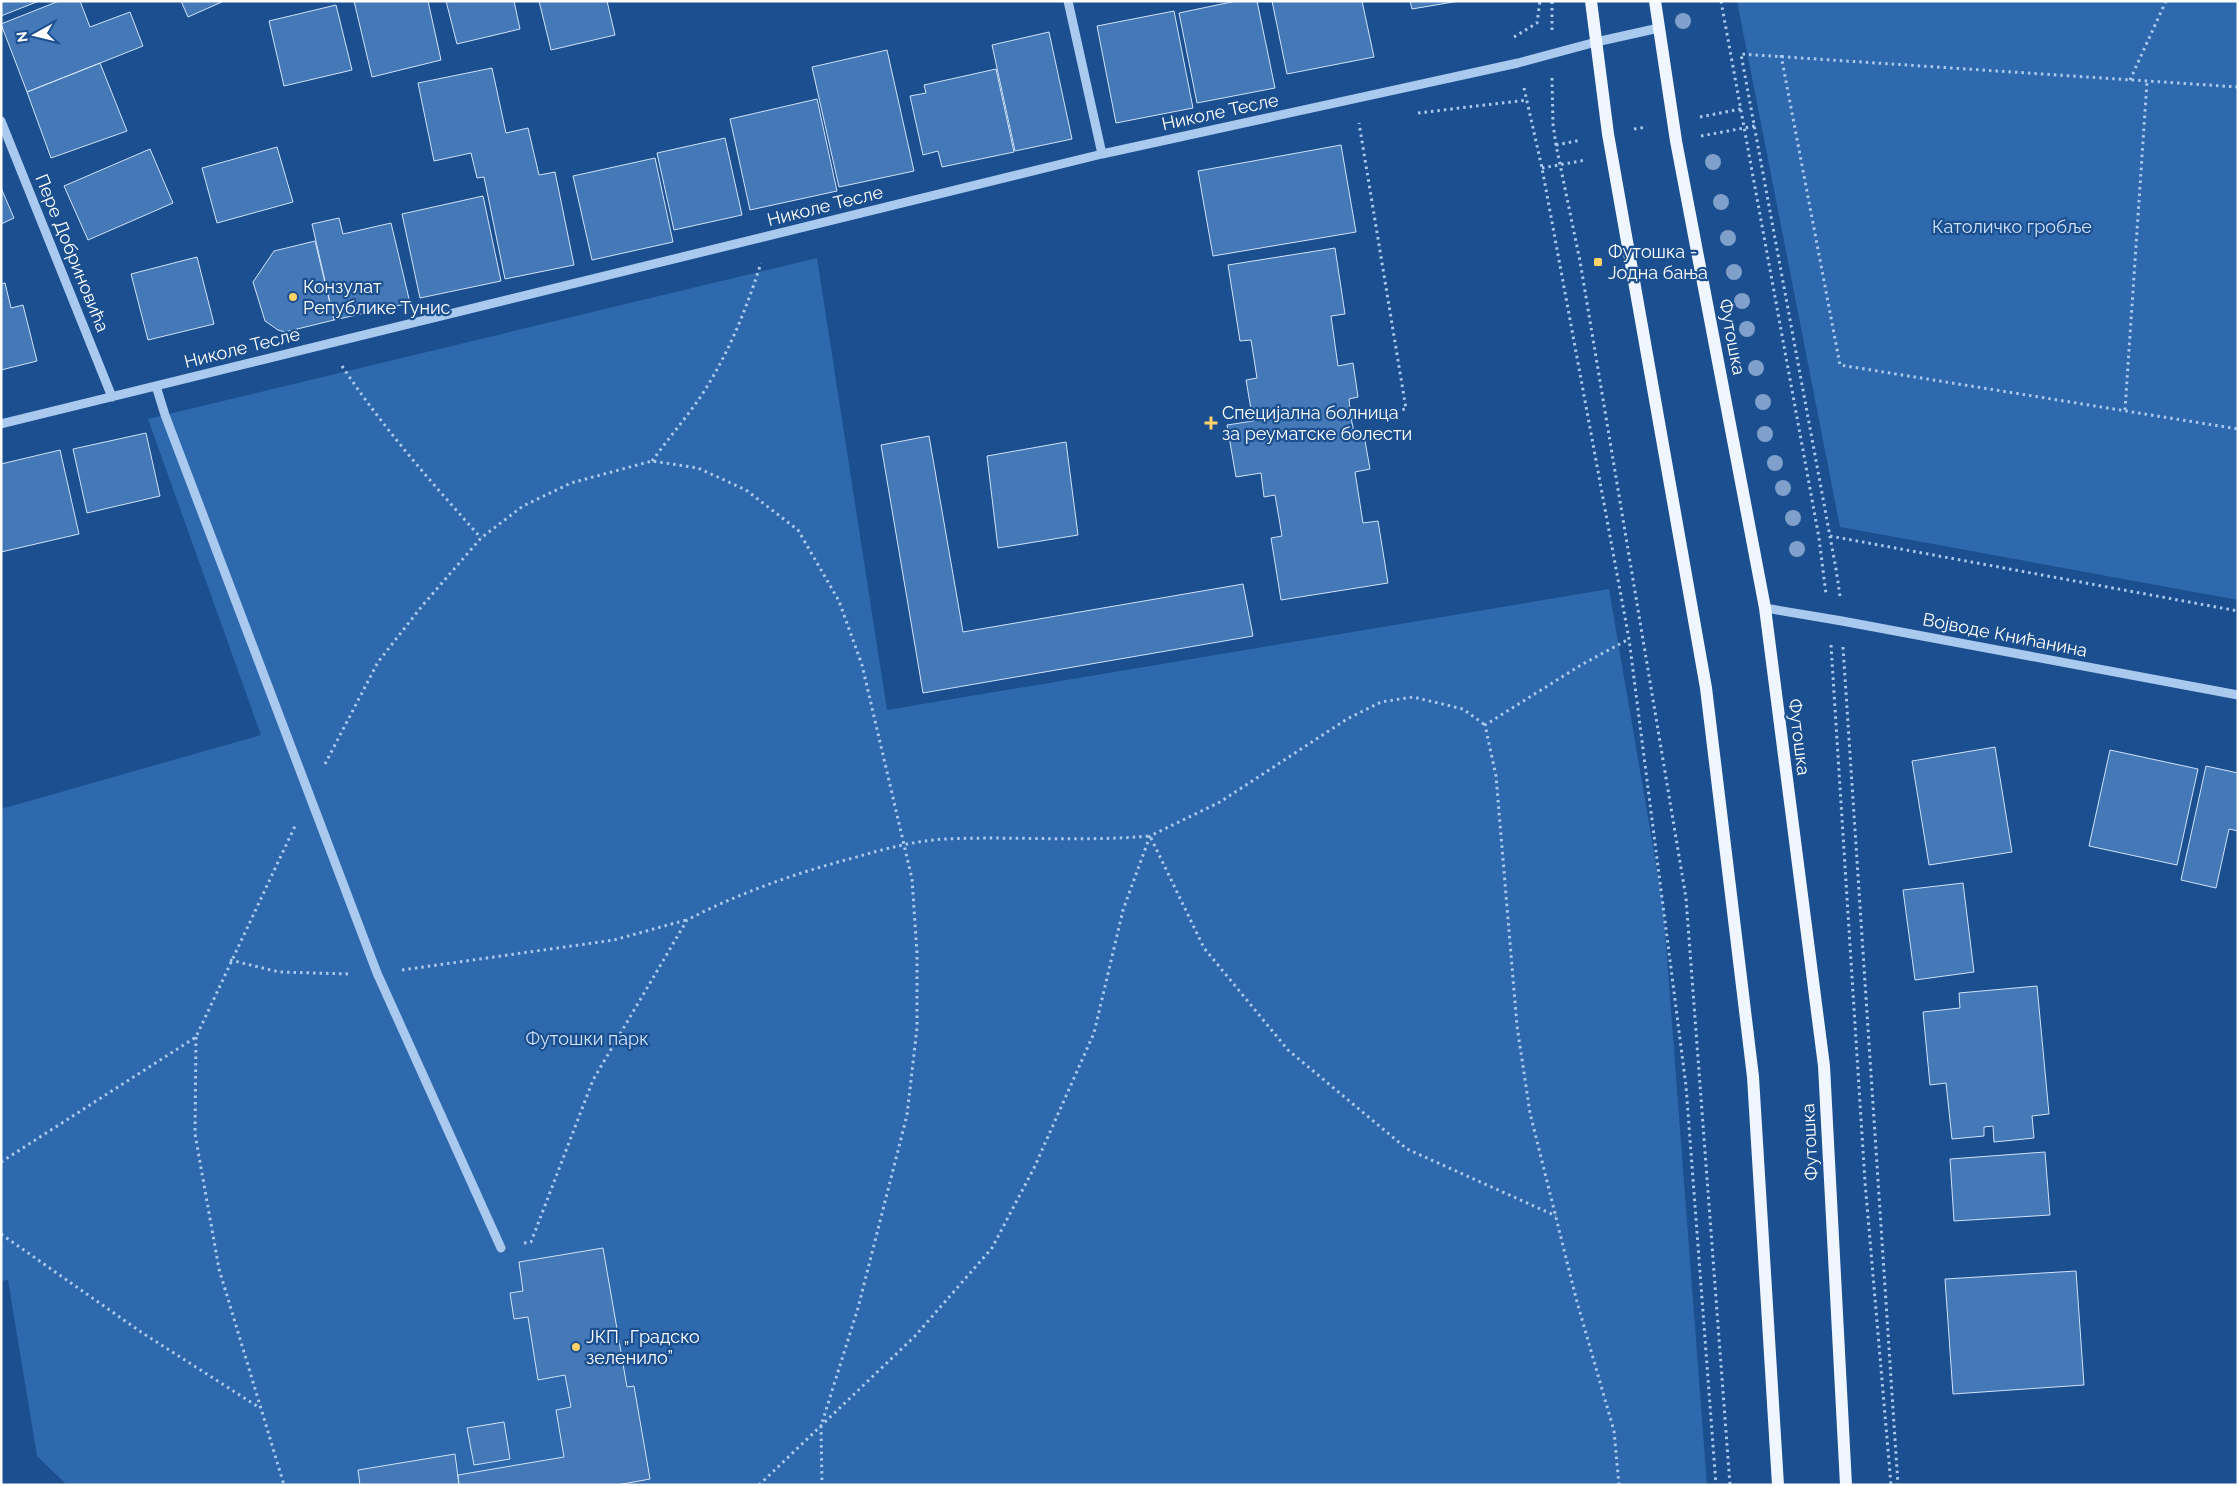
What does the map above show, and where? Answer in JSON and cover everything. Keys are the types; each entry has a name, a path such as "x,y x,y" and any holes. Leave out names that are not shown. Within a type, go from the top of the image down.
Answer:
{"main road":[{"path":"1591,1 1611,155 1707,697 1753,1077 1778,1485"},
{"name":"Футошка","path":"1655,1 1676,141 1765,608 1824,1066 1846,1485"}],"street":[{"path":"1068,1 1102,154"},
{"name":"Николе Тесле","path":"1,424 1102,154 1518,63 1596,42 1659,28"},
{"name":"Пере Добриновића","path":"1,121 112,397"},
{"path":"156,386 168,424 377,974 501,1248"},
{"name":"Војводе Книћанина","path":"1765,608 1842,620 2238,695"}],"path":[{"path":"1721,1 1819,538 1829,618 1865,1182 1891,1485"},
{"path":"2130,80 2166,1"},
{"path":"1551,54 1553,124 1580,261 1686,898 1730,1485"},
{"path":"1898,1485 1842,620 1836,568 1741,54 1781,55 2238,87"},
{"path":"1781,55 1840,365 2238,429"},
{"path":"2125,410 2146,82"},
{"path":"1527,100 1542,168 1629,639 1686,1086 1716,1485"},
{"path":"1352,418 1406,409 1359,120"},
{"path":"1676,141 1755,126"},
{"path":"1542,168 1611,155"},
{"path":"652,461 701,396 732,342 749,301 761,262"},
{"path":"342,366 362,396 424,474 481,538"},
{"path":"284,1485 219,1270 195,1134 196,1037 230,960 309,795 378,662 422,606 481,538 523,506 571,483 652,461 698,468 746,490 798,530 839,601 862,665 912,878 917,953 917,1028 907,1115 858,1308 821,1426 822,1485"},
{"path":"1830,536 2238,611"},
{"path":"1485,725 1581,665 1629,639"},
{"path":"230,960 280,972 377,974 614,940 687,920 708,909 813,868 905,843 946,839 1108,840 1150,836 1220,802 1347,719 1381,702 1413,696 1463,709 1485,725 1496,776 1518,1036 1530,1113 1577,1302 1614,1431 1619,1485"},
{"path":"1150,836 1204,948 1288,1050 1407,1149 1556,1216"},
{"path":"759,1485 915,1336 992,1248 1034,1168 1094,1033 1123,910 1150,836"},
{"path":"501,1248 531,1242 593,1080 687,920"},
{"path":"1,1162 196,1037"},
{"path":"1,1234 141,1332 261,1408"}],"green space":[{"name":"Католичко гробље","path":"1737,1 2238,1 2238,600 1840,527"},
{"name":"Футошки парк","path":"817,258 887,710 1609,589 1663,905 1707,1485 67,1485 37,1456 8,1280 1,1281 1,809 261,735 148,419"}],"building":[{"path":"1,1 39,1 1,16"},
{"path":"59,1 80,1 90,27 130,12 143,46 27,92 1,24"},
{"path":"181,1 224,1 188,17"},
{"path":"354,1 428,1 441,60 372,77"},
{"path":"446,1 514,1 520,29 457,44"},
{"path":"539,1 607,1 615,35 551,50"},
{"path":"1236,1 1257,1 1275,88 1197,103 1179,13"},
{"path":"1272,1 1362,1 1374,57 1287,74"},
{"path":"1410,1 1459,1 1412,9"},
{"path":"336,5 352,70 284,86 269,21"},
{"path":"1174,11 1193,108 1116,123 1097,26"},
{"path":"1049,32 1072,139 1015,151 992,45"},
{"path":"887,50 914,171 839,187 812,67"},
{"path":"100,63 127,131 51,158 27,92"},
{"path":"492,68 506,133 528,128 539,175 555,172 574,265 505,279 484,177 477,178 471,153 434,161 418,83"},
{"path":"996,69 1014,152 942,167 938,151 923,155 910,96 926,93 924,85"},
{"path":"817,99 837,191 750,210 730,119"},
{"path":"725,138 742,215 674,230 657,153"},
{"path":"1341,145 1356,232 1213,256 1198,171"},
{"path":"277,147 293,202 217,223 202,168"},
{"path":"150,149 173,203 88,240 64,186"},
{"path":"655,158 673,242 592,260 573,176"},
{"path":"1,188 14,218 1,224"},
{"path":"483,196 501,281 420,298 402,214"},
{"path":"339,218 343,234 391,223 410,303 334,320 312,224"},
{"path":"315,241 334,320 285,332 278,330 265,321 253,282 274,251"},
{"path":"1335,248 1345,314 1331,316 1338,366 1353,363 1358,397 1349,399 1351,418 1355,436 1364,435 1370,469 1355,472 1363,523 1378,521 1388,583 1281,600 1271,538 1282,536 1275,495 1264,497 1261,473 1236,477 1227,425 1253,421 1246,380 1257,378 1251,340 1240,341 1228,265"},
{"path":"197,257 214,324 148,340 131,274"},
{"path":"5,283 11,308 23,305 37,361 1,370 1,284"},
{"path":"146,433 160,496 87,513 73,449"},
{"path":"929,436 963,632 1243,584 1253,636 923,693 881,445"},
{"path":"1066,442 1078,535 998,548 987,456"},
{"path":"60,450 79,534 1,552 1,464"},
{"path":"1995,747 2012,852 1929,865 1912,761"},
{"path":"2110,750 2198,769 2177,865 2089,846"},
{"path":"2206,766 2238,773 2238,831 2229,829 2216,888 2181,880"},
{"path":"1963,883 1974,972 1915,980 1903,890"},
{"path":"2037,986 2049,1114 2032,1116 2034,1138 1994,1142 1993,1126 1984,1127 1984,1136 1952,1139 1946,1083 1930,1085 1923,1012 1960,1008 1959,993"},
{"path":"2045,1152 2050,1215 1954,1221 1950,1159"},
{"name":"ЈКП „Градско зеленило”","path":"603,1248 627,1387 634,1386 650,1479 617,1485 459,1485 458,1475 564,1457 556,1410 571,1407 565,1375 538,1380 528,1317 514,1319 510,1293 523,1291 519,1262"},
{"path":"2076,1271 2084,1385 1953,1394 1945,1279"},
{"path":"504,1422 510,1459 474,1465 467,1428"},
{"path":"455,1454 459,1485 360,1485 358,1470"}],"place":[{"name":"Футошка - Јодна бања","path":"1598,262"},
{"name":"Конзулат Републике Тунис","path":"293,297"},
{"name":"Специјална болница за реуматске болести","path":"1211,423"},
{"name":"ЈКП „Градско зеленило”","path":"576,1347"}]}
